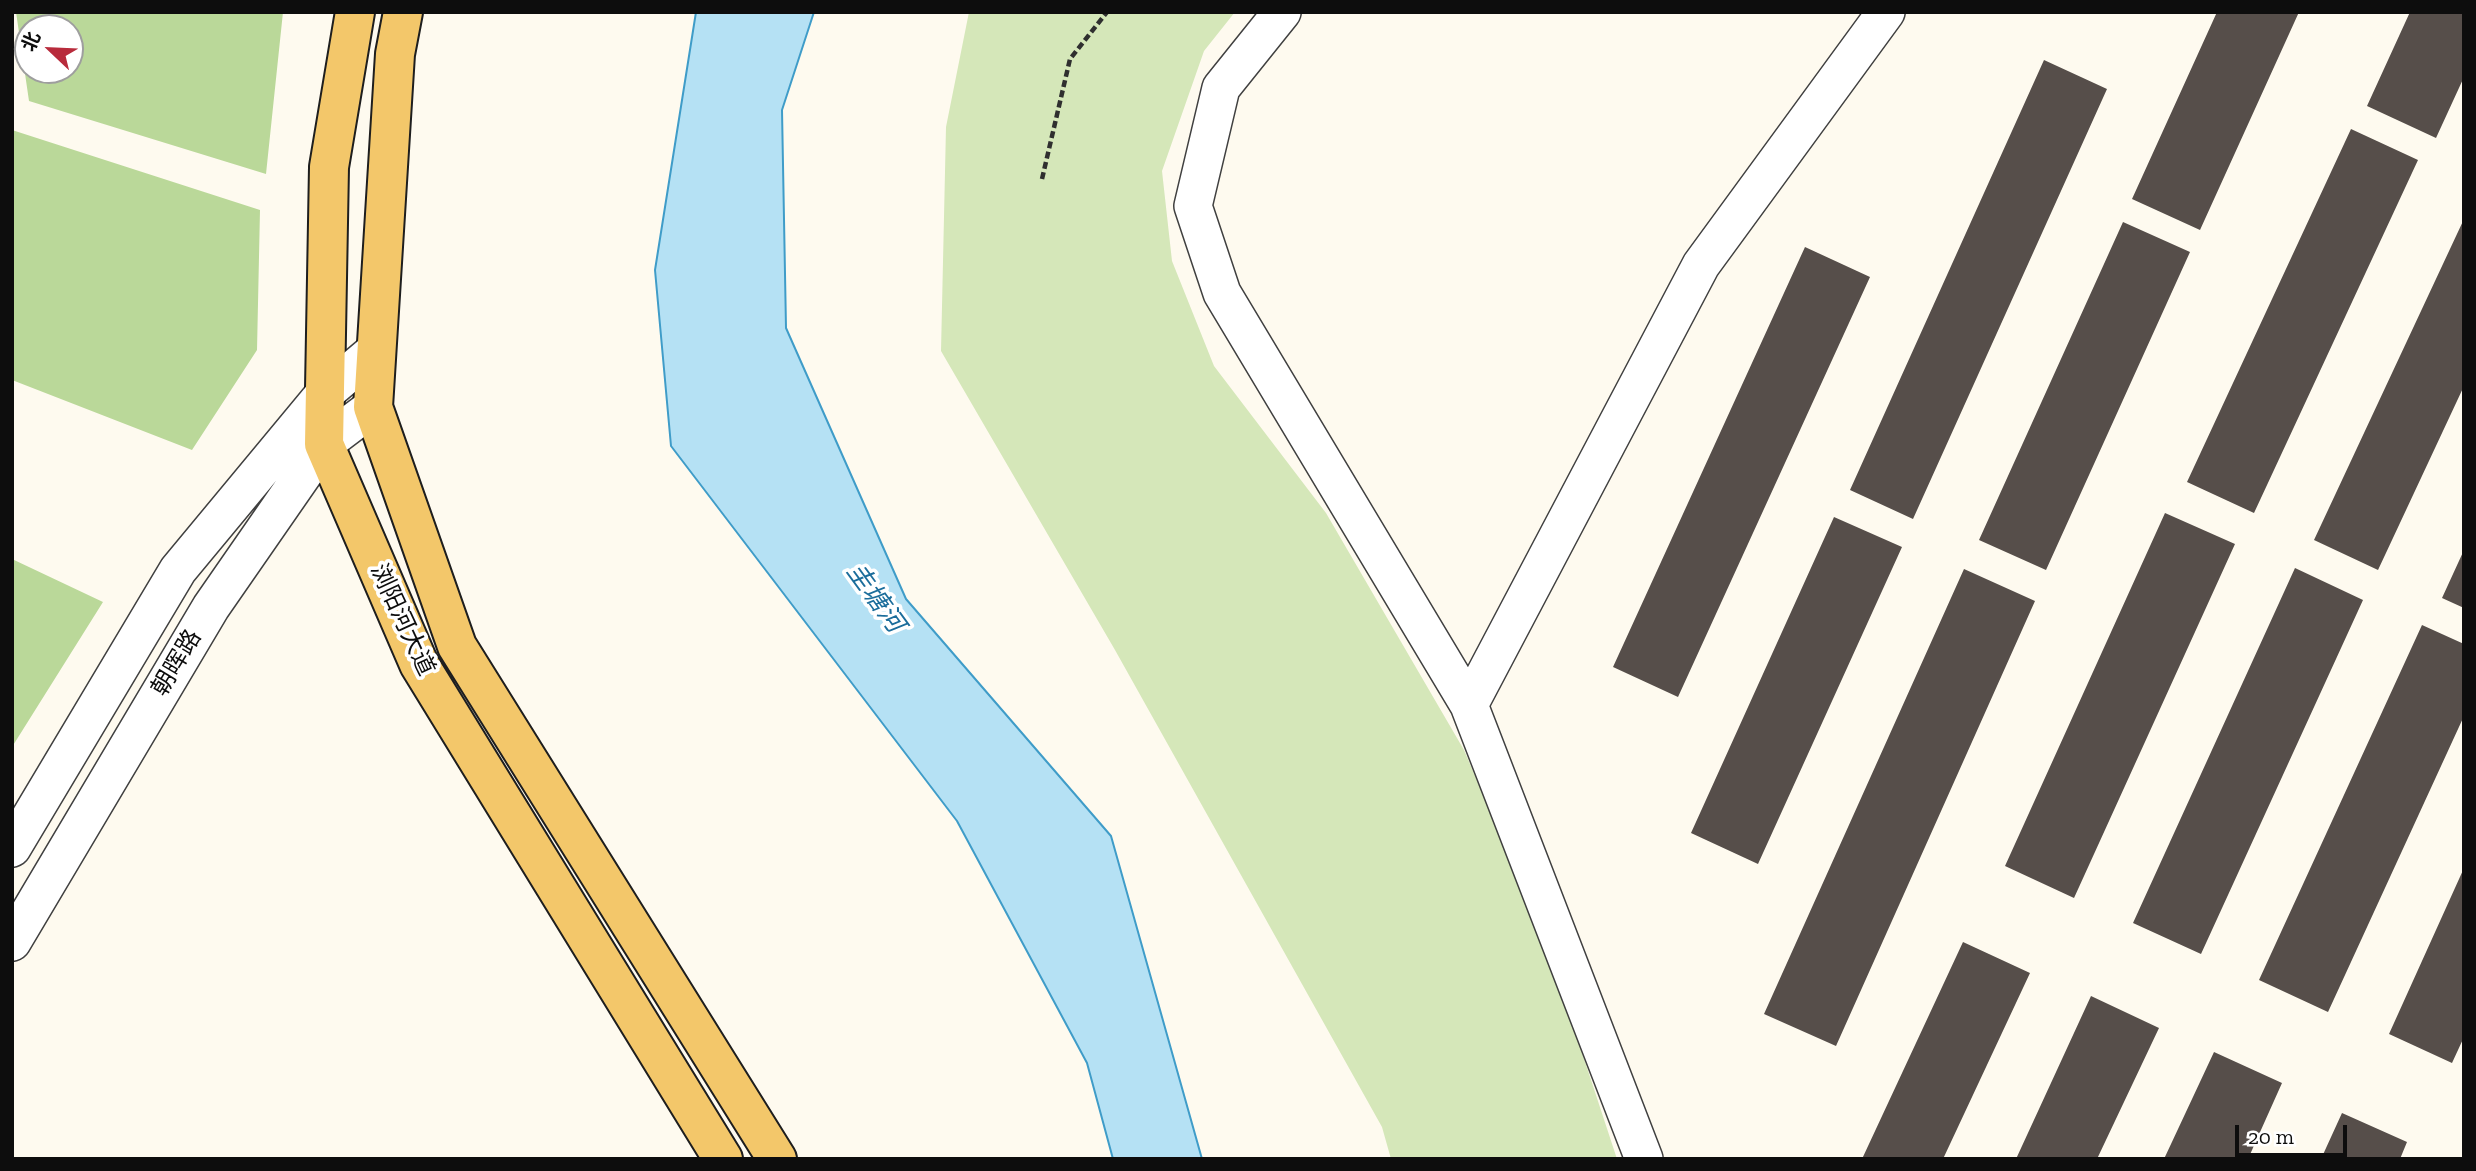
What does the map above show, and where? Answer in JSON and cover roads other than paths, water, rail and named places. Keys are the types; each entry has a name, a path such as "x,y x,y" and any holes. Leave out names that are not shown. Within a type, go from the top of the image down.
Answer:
{"main road":[{"name":"浏阳河大道","path":"355,12 328,167 324,444 419,664 723,1159"},
{"name":"浏阳河大道","path":"404,12 395,54 373,407 457,646 777,1159"}],"street":[{"path":"1282,12 1221,88 1193,206 1222,293 1469,705 1644,1159"},
{"path":"1469,705 1701,265 1886,12"},
{"name":"朝晖路","path":"12,848 178,570 324,394 376,350"},
{"name":"朝晖路","path":"12,942 211,607 324,444 373,407"}],"water":[{"name":"圭塘河","path":"696,12 814,12 782,110 786,328 906,599 1111,836 1202,1159 1113,1159 1087,1063 957,821 671,446 655,270"}]}
